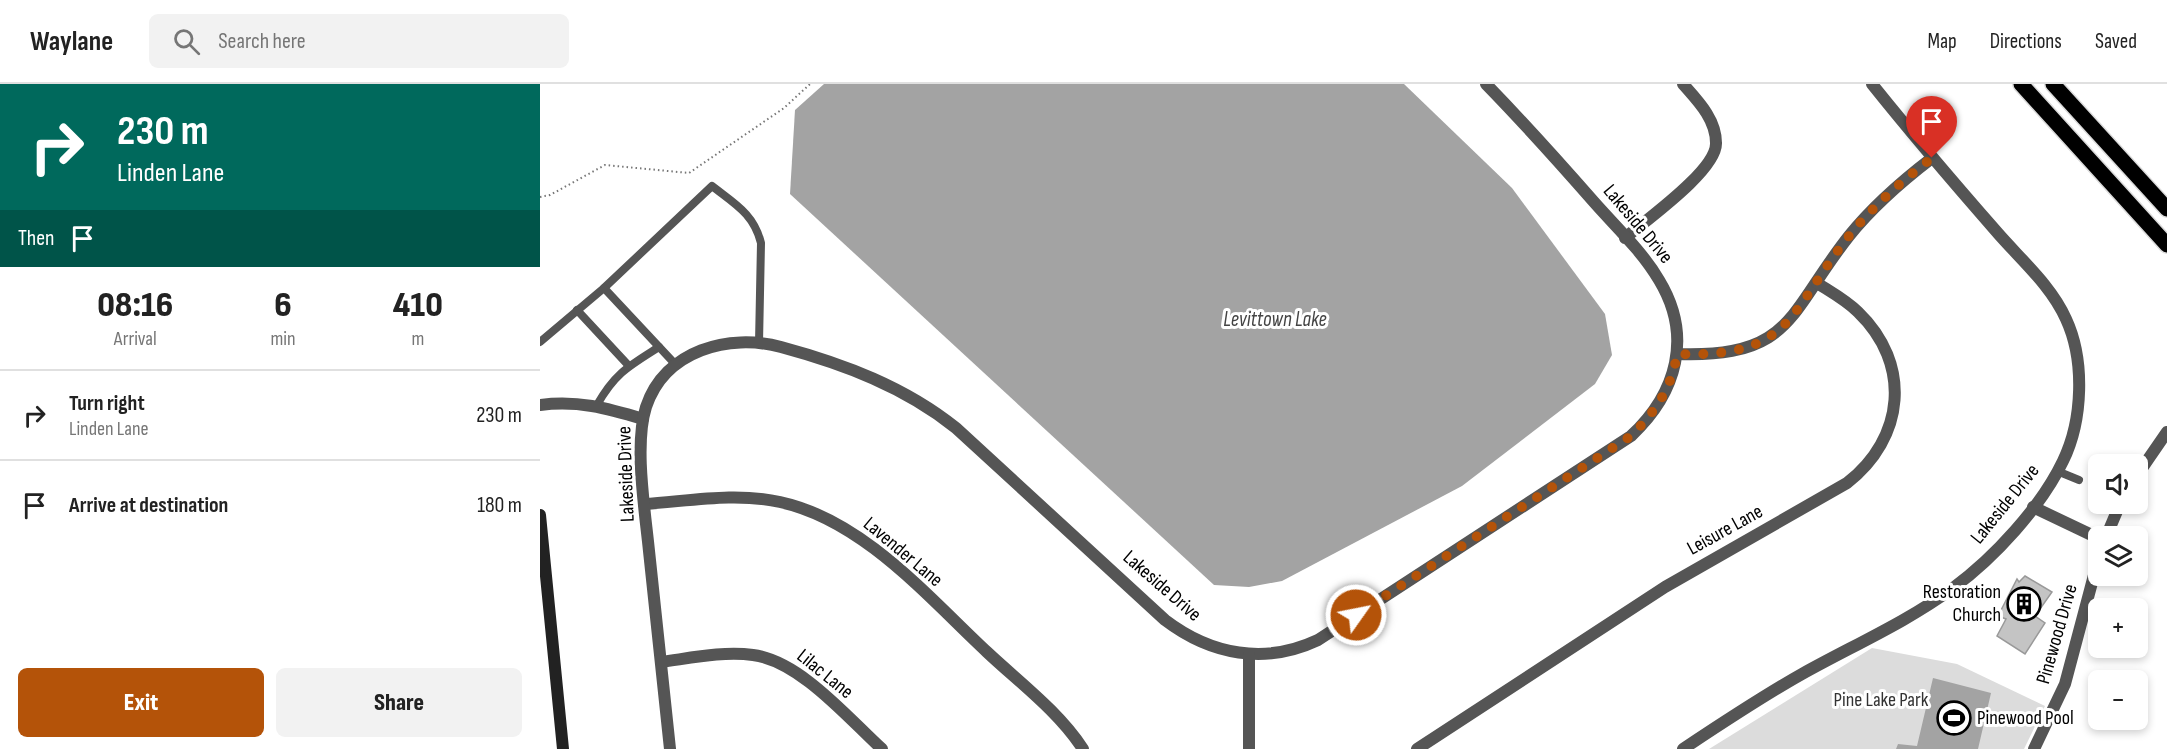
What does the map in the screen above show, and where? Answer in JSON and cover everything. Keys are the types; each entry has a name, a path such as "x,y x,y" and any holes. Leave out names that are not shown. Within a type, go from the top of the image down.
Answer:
{"main road":[{"path":"2020,84 2167,244"},
{"path":"2053,84 2167,209"},
{"path":"540,515 563,749"}],"street":[{"name":"Lakeside Drive","path":"670,749 644,504 641,442 643,419 656,387 676,365 711,346 731,342 759,343 811,355 890,385 919,400 956,428 1165,620 1196,641 1214,648 1249,655 1290,651 1318,640 1631,436 1654,411 1671,381 1677,354 1676,327 1670,302 1650,266 1553,155 1486,84"},
{"path":"1625,238 1699,175 1715,152 1714,130 1707,113 1683,84"},
{"name":"Lakeside Drive","path":"1683,749 1790,681 1951,590 1985,561 2033,507 2057,471 2071,438 2078,392 2078,361 2074,339 2066,319 2055,300 2029,267 1932,158 1872,84"},
{"path":"1677,354 1722,354 1753,347 1774,334 1794,316 1848,237 1895,187 1932,158"},
{"name":"Leisure Lane","path":"1417,749 1665,587 1847,483 1871,460 1881,447 1892,417 1895,400 1892,368 1886,352 1869,324 1844,300 1817,283"},
{"path":"540,405 569,402 597,405 643,419"},
{"path":"2148,460 2167,432"},
{"name":"Lavender Lane","path":"644,504 715,498 756,498 804,509 844,528 888,561 1015,677 1057,716 1083,749"},
{"path":"2033,507 2088,533"},
{"name":"Pinewood Drive","path":"2034,749 2067,676 2091,586"},
{"name":"Lilac Lane","path":"661,662 734,654 755,655 782,664 806,679 882,749"},
{"path":"1249,655 1249,749"}],"lane":[{"path":"540,342 604,288 712,186 750,216 757,227 761,243 759,343"},
{"path":"604,288 676,365"},
{"path":"577,310 629,366"},
{"path":"597,405 609,383 629,366 659,347"},
{"path":"2057,471 2079,480"}],"path":[{"path":"540,197 550,195 605,165 689,173 784,108 810,84"}],"green space":[{"name":"Pine Lake Park","path":"1872,648 1957,664 2045,706 2024,749 1709,749"}],"water":[{"name":"Levittown Lake","path":"824,84 1404,84 1512,188 1605,314 1612,355 1595,384 1462,486 1282,581 1249,587 1214,585 790,194 795,110"},
{"name":"Pinewood Pool","path":"1933,678 1991,693 1978,749 1896,749 1898,744 1917,746"}],"building":[{"name":"Restoration Church","path":"2025,576 2052,592 2035,616 2045,623 2025,654 1997,636 2006,619 1998,616 2017,579 2019,582"}],"place":[{"name":"Restoration Church","path":"2024,604"},
{"name":"Pinewood Pool","path":"1954,718"}],"route":[{"path":"1356,615 1631,436 1654,411 1663,397 1671,381 1677,354 1722,354 1740,351 1766,340 1782,328 1806,300 1848,237 1895,187 1932,158"}]}
